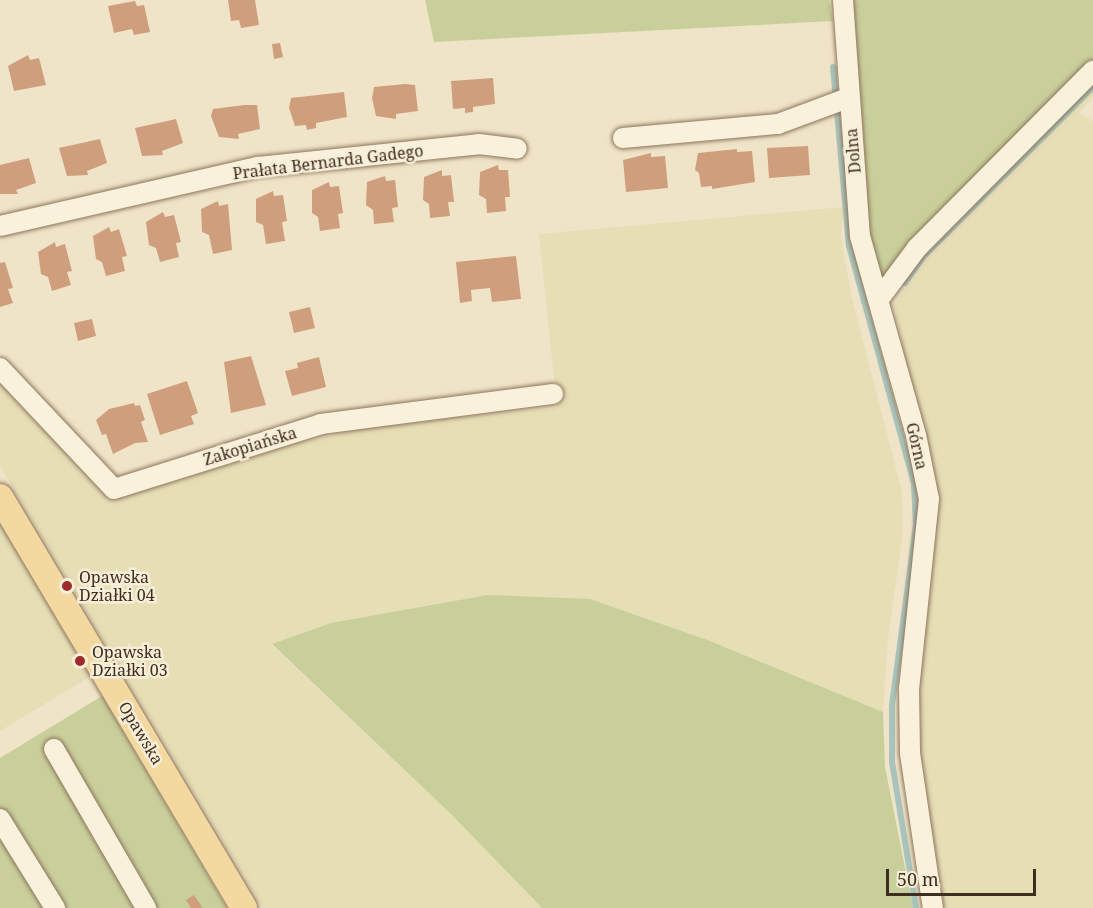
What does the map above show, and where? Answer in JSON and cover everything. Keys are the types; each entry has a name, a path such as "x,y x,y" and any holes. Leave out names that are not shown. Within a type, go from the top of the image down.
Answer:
{"main road":[{"name":"Opawska","path":"0,497 244,908"}],"street":[{"name":"Dolna","path":"843,0 848,98 860,236 879,299"},
{"path":"879,299 917,248 1093,71"},
{"path":"623,138 778,124 848,98"},
{"name":"Prałata Bernarda Gadego","path":"0,226 258,167 479,144 517,149"},
{"name":"Górna","path":"879,299 929,499 909,688 911,763 933,908"},
{"name":"Zakopiańska","path":"0,368 114,489 321,424 553,394"},
{"path":"54,749 146,908"},
{"path":"0,819 56,908"}],"shaded area":[{"path":"1093,89 1093,97 1079,113 1093,121 1093,908 940,908 917,752 921,432 894,305 927,258"},
{"path":"844,207 841,237 852,298 902,492 903,535 888,639 883,712 710,641 331,623 272,645 453,816 542,908 263,908 0,466 0,378 114,500 241,455 385,424 557,408 539,234"},
{"path":"0,523 91,676 0,731"}],"green space":[{"path":"425,0 829,0 833,21 434,42"},
{"path":"852,0 1093,0 1093,60 941,212 880,290 865,236"},
{"path":"488,595 590,599 710,641 883,712 885,767 913,908 542,908 453,816 272,644 331,623"},
{"path":"102,696 227,908 0,908 0,758"}],"building":[{"path":"228,0 255,0 259,25 241,28 239,20 231,21"},
{"path":"135,1 137,6 144,5 150,32 134,35 132,29 114,33 108,6"},
{"path":"280,43 283,57 274,59 272,44"},
{"path":"28,55 30,60 39,58 46,85 14,91 8,66"},
{"path":"493,78 495,104 473,107 473,112 465,113 465,108 453,109 451,81"},
{"path":"415,85 418,111 396,114 396,119 376,116 372,98 374,87"},
{"path":"344,92 347,117 316,123 316,128 307,130 306,125 295,126 289,108 291,98"},
{"path":"257,105 260,129 238,134 239,139 219,137 211,116 213,109"},
{"path":"176,119 183,143 162,151 163,155 142,156 135,128"},
{"path":"100,139 107,163 87,171 88,175 67,176 59,148"},
{"path":"808,146 810,175 769,178 767,148"},
{"path":"737,149 737,152 752,151 755,182 712,189 712,186 701,187 699,173 695,170 698,153"},
{"path":"651,153 651,157 665,156 668,188 626,192 623,160"},
{"path":"29,158 36,183 16,190 18,194 0,194 0,165"},
{"path":"498,165 499,170 508,170 510,197 505,197 506,211 487,213 486,199 479,195 480,172"},
{"path":"442,170 442,176 451,175 454,202 448,202 450,216 430,218 429,204 423,200 424,177"},
{"path":"385,176 386,181 395,180 398,207 392,208 394,222 374,224 373,210 366,205 367,182"},
{"path":"329,182 330,187 339,186 343,213 338,214 340,228 320,231 318,217 312,213 312,190"},
{"path":"273,191 274,196 283,195 287,221 282,222 285,241 266,244 263,225 256,222 256,199"},
{"path":"218,201 219,206 228,204 232,250 213,254 209,235 202,232 201,209"},
{"path":"163,212 165,217 174,215 181,242 176,243 179,257 160,262 156,248 149,245 146,222"},
{"path":"109,227 111,232 119,229 127,256 122,257 125,271 106,276 102,262 96,259 93,236"},
{"path":"55,242 56,247 65,244 72,271 67,272 71,285 52,291 48,277 41,274 38,252"},
{"path":"516,256 521,299 492,302 490,288 471,290 472,301 460,303 456,262"},
{"path":"5,262 13,288 8,289 13,303 0,307 0,263"},
{"path":"310,307 315,328 294,333 289,312"},
{"path":"92,319 96,336 78,341 74,323"},
{"path":"251,356 266,405 231,413 224,362"},
{"path":"319,357 326,387 292,396 285,371 298,368 297,363"},
{"path":"187,381 198,413 191,416 194,424 160,435 147,394"},
{"path":"134,403 135,406 140,405 145,420 141,422 148,442 135,443 113,454 106,434 102,435 96,420 109,409"},
{"path":"194,895 202,907 191,908 186,900"}],"waterway":[{"path":"833,67 849,246 914,484 916,525 892,705 892,762 916,908"},
{"path":"905,283 923,257 1093,87"}],"place":[{"name":"Opawska Działki 04","path":"67,586"},
{"name":"Opawska Działki 03","path":"80,661"}]}
